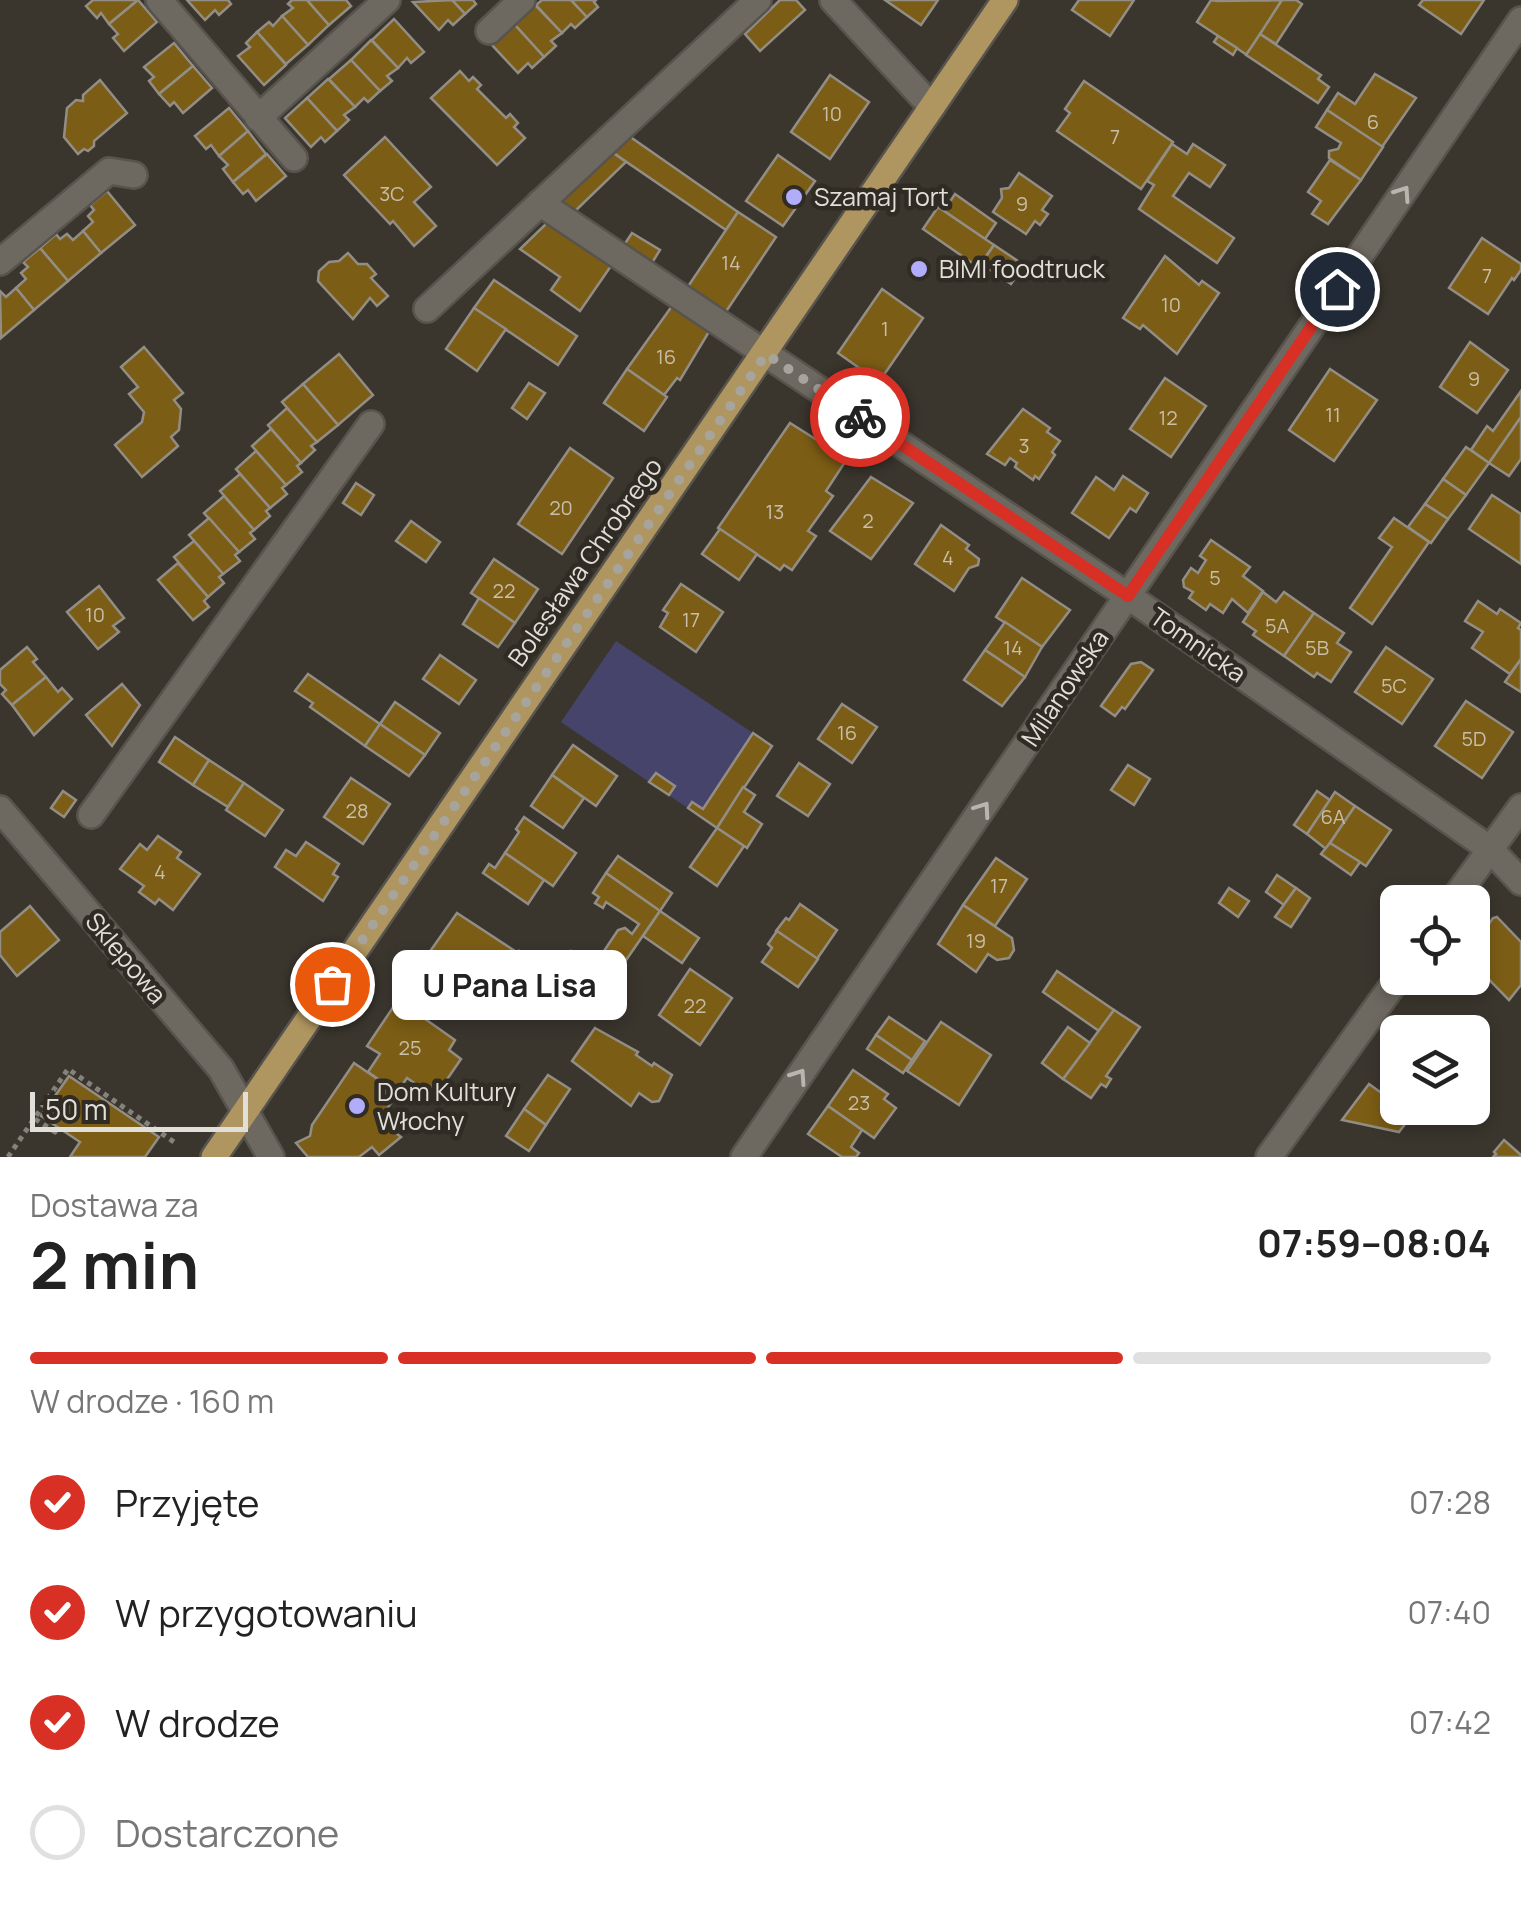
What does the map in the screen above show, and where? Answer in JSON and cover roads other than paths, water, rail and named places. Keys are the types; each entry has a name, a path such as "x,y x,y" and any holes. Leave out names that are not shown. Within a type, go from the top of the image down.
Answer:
{"main road":[{"name":"Bolesława Chrobrego","path":"214,1157 1005,0"}],"street":[{"path":"159,0 294,158"},
{"path":"258,118 387,0"},
{"path":"489,31 522,0"},
{"path":"427,308 758,0"},
{"path":"833,0 932,108"},
{"name":"Milanowska","path":"744,1157 1521,20"},
{"path":"0,262 109,171 134,175"},
{"name":"Tomnicka","path":"540,203 1128,596 1490,849 1521,882"},
{"path":"91,815 371,424"},
{"path":"1464,885 1521,807"},
{"name":"Sklepowa","path":"0,809 220,1069 271,1157"},
{"path":"1269,1157 1386,995"}],"place":[{"name":"Szamaj Tort","path":"794,197"},
{"name":"BIMI foodtruck","path":"919,269"},
{"name":"U Pana Lisa","path":"332,984"},
{"name":"Dom Kultury Włochy","path":"357,1106"}]}
